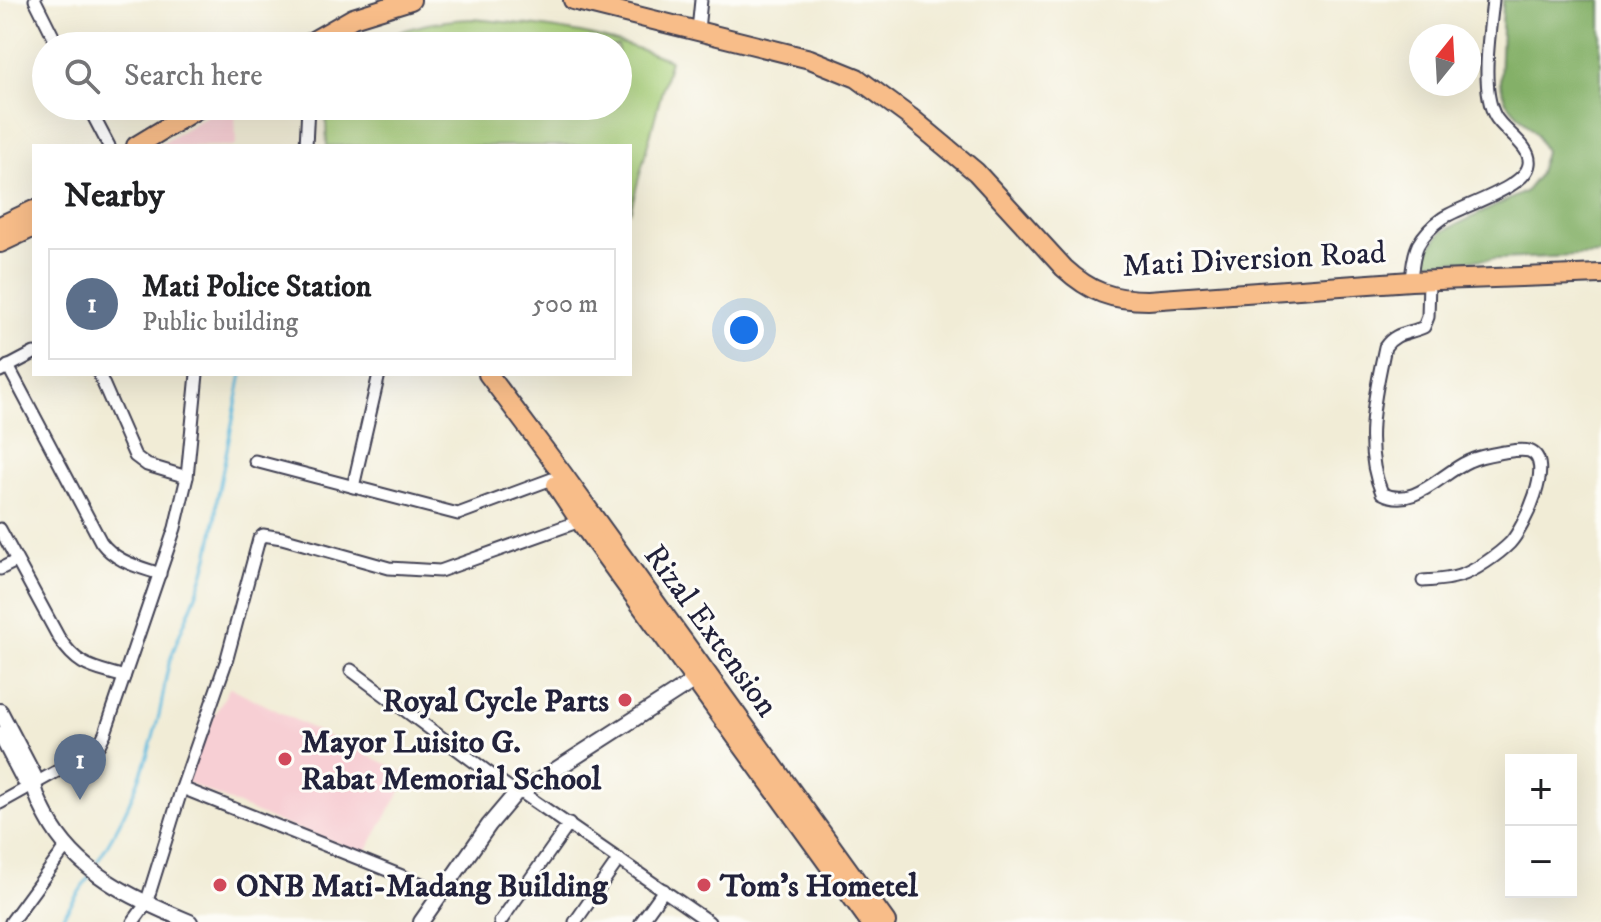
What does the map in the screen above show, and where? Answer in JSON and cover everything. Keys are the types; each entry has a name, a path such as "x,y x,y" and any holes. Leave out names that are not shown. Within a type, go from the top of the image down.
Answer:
{"main road":[{"path":"333,32 353,18 411,0"},
{"name":"Mati Diversion Road","path":"573,0 810,59 857,78 976,172 1079,282 1116,298 1148,300 1420,280 1601,274"},
{"path":"139,144 179,120"},
{"path":"0,226 32,226"},
{"path":"0,243 32,227"},
{"name":"Rizal Extension","path":"475,376 580,521 700,676"},
{"name":"Rizal Extension","path":"489,376 562,473 866,914 886,922"}],"street":[{"path":"35,0 51,32"},
{"path":"698,30 701,0"},
{"path":"1423,581 1463,576 1511,542 1530,508 1538,483 1540,464 1537,456 1529,451 1515,450 1471,459 1422,491 1404,498 1391,497 1382,493 1373,463 1372,421 1385,347 1399,333 1424,327 1428,317 1420,280 1412,264 1417,246 1427,231 1443,218 1511,184 1522,177 1529,167 1529,156 1495,116 1489,96 1487,79 1493,0"},
{"path":"95,120 108,144"},
{"path":"306,144 307,120"},
{"path":"32,354 4,368 101,542 119,560 160,574"},
{"path":"100,376 135,456 147,465 187,477"},
{"path":"0,803 99,745 175,528 187,477 197,376"},
{"path":"353,487 379,376"},
{"path":"255,461 458,514 552,479"},
{"path":"133,922 146,904 226,662 259,539 263,535 389,568 440,571 580,521"},
{"path":"0,529 70,654 84,665 124,677"},
{"path":"0,569 16,561"},
{"path":"351,670 703,920"},
{"path":"421,922 497,813 519,792 700,676"},
{"path":"0,711 34,776 33,786 49,822 66,847 92,871 120,890 190,922"},
{"path":"0,734 24,780 33,786"},
{"path":"182,788 442,892"},
{"path":"500,922 569,824"},
{"path":"11,922 66,847"},
{"path":"575,922 619,859"},
{"path":"641,922 664,890"}],"shaded area":[{"path":"200,120 235,120 236,144 161,144"},
{"name":"Mayor Luisito G. Rabat Memorial School","path":"230,687 410,775 365,853 275,821 186,782 199,743"}],"green space":[{"path":"1503,0 1601,0 1601,255 1423,262 1430,246 1443,231 1525,192 1538,176 1545,151 1536,134 1506,102 1500,82"},
{"path":"473,19 574,32 400,32 446,21"},
{"path":"632,47 670,60 632,204 632,144 327,144 326,121 632,120"}],"waterway":[{"path":"98,860 118,827 141,774 158,719 169,664 204,572 242,376"},
{"path":"59,922 89,877"}],"place":[{"name":"Royal Cycle Parts","path":"625,700"},
{"name":"Mayor Luisito G. Rabat Memorial School","path":"285,759"},
{"name":"Mati Police Station","path":"80,800"},
{"name":"ONB Mati-Madang Building","path":"220,885"},
{"name":"Tom's Hometel","path":"704,885"}]}
